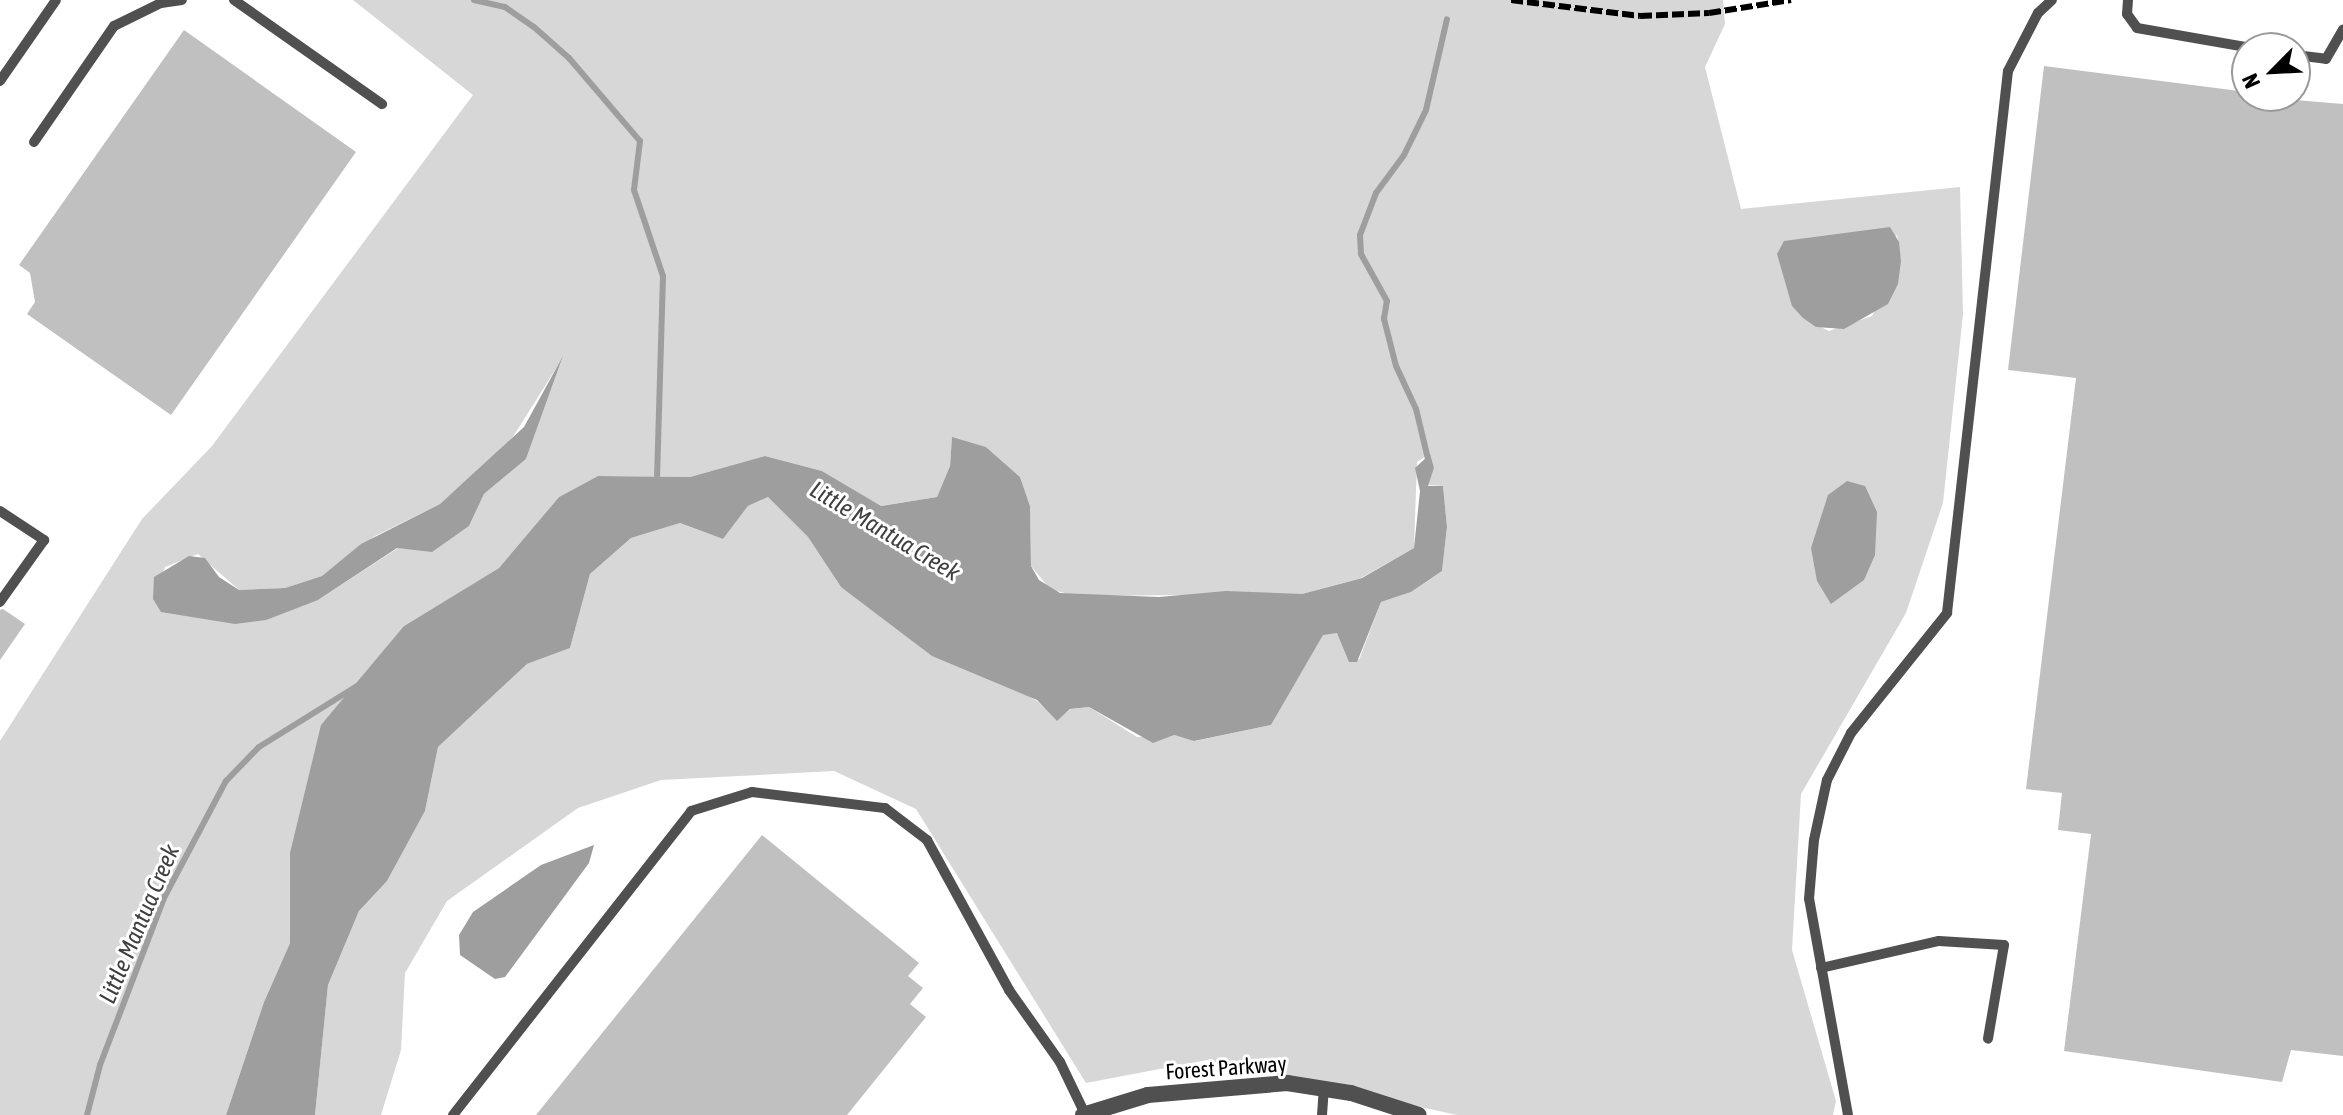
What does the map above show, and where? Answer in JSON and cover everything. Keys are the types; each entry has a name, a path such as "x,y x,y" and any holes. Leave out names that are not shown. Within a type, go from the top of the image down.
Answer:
{"street":[{"name":"Forest Parkway","path":"1084,1115 1148,1095 1209,1087 1287,1083 1324,1089 1419,1115"}],"lane":[{"path":"0,81 56,0"},
{"path":"34,142 114,26 161,3 182,0"},
{"path":"234,0 382,104"},
{"path":"1848,1115 1809,899 1814,840 1827,780 1851,733 1947,613 2008,71 2038,13 2052,0"},
{"path":"2128,0 2127,14 2137,28 2231,44"},
{"path":"2311,57 2326,59 2343,30"},
{"path":"0,511 44,540 0,602"},
{"path":"453,1115 691,811 752,792 885,808 927,840 1009,990 1060,1062 1084,1115"},
{"path":"1821,968 1939,941 2004,945 1988,1039"},
{"path":"1322,1115 1324,1089"}],"shaded area":[{"path":"353,0 1723,0 1725,24 1705,67 1741,209 1960,187 1963,314 1943,503 1906,613 1801,794 1792,950 1836,1101 1833,1115 1457,1115 1207,1060 1086,1083 916,809 834,771 661,780 578,808 447,901 405,973 401,1050 381,1115 315,1115 328,985 359,911 387,881 425,811 438,747 527,664 570,648 590,574 631,538 680,523 723,539 748,506 768,497 808,537 841,587 1037,701 1057,720 1071,709 1089,707 1137,737 1174,735 1195,741 1271,725 1323,634 1337,633 1359,660 1381,602 1411,592 1442,571 1447,527 1443,486 1428,485 1434,468 1429,454 1417,462 1414,548 1361,578 1302,594 1075,596 1050,589 1031,566 1030,506 1020,477 986,447 952,438 950,466 937,497 880,506 822,471 765,456 690,477 598,476 559,497 499,568 404,626 290,853 290,943 264,1002 226,1115 0,1115 0,741 142,519 212,446 473,95","holes":["1897,235 1901,261 1872,316 1829,331 1803,318","562,359 526,459 484,494 469,526 432,551 398,548 318,600 153,599 165,567 198,554 239,590 285,588 322,576 375,536 440,504 509,443"]}],"water":[{"path":"1890,227 1899,242 1901,261 1898,284 1888,304 1844,329 1816,327 1803,318 1792,306 1777,254 1784,241"},
{"path":"563,356 526,459 484,494 469,526 432,552 397,548 318,600 266,620 235,624 161,612 153,599 154,577 189,556 205,558 219,577 239,590 285,588 322,576 361,544 440,504 524,427"},
{"path":"952,437 986,447 1020,477 1030,506 1031,566 1039,580 1060,593 1159,597 1226,591 1302,594 1362,578 1414,548 1420,491 1415,468 1430,454 1434,468 1428,486 1443,486 1447,527 1442,571 1411,592 1381,602 1357,662 1349,662 1337,633 1323,635 1271,725 1194,741 1174,735 1153,743 1089,707 1070,709 1057,721 1037,700 932,656 841,587 808,537 768,497 748,506 723,539 680,523 631,538 590,574 570,648 527,664 438,747 425,811 387,881 359,911 328,985 315,1115 226,1115 264,1002 290,943 290,853 321,725 404,626 499,568 559,497 598,476 690,477 765,456 822,471 881,506 937,497 950,466"},
{"path":"1847,481 1865,486 1877,512 1875,555 1864,580 1831,604 1817,581 1811,548 1828,495"},
{"path":"594,845 589,863 505,977 495,979 460,955 459,935 473,912 541,865"}],"building":[{"path":"184,30 356,152 171,415 27,314 35,302 30,273 19,265"},
{"path":"2044,66 2231,90 2231,112 2311,112 2311,101 2343,104 2343,1056 2291,1050 2282,1082 2064,1051 2091,834 2058,830 2062,793 2026,789 2076,378 2008,370"},
{"path":"0,610 25,624 0,660"},
{"path":"762,835 919,963 908,976 923,988 910,1004 926,1017 847,1115 536,1115"}],"waterway":[{"path":"474,0 505,7 534,27 569,58 640,141 634,190 663,276 657,483"},
{"name":"Little Mantua Creek","path":"1429,463 1416,409 1396,366 1384,319 1387,301 1361,254 1360,235 1376,193 1404,155 1426,110 1447,19"},
{"name":"Little Mantua Creek","path":"87,1115 100,1065 165,896 226,781 259,747 357,686"}],"railway":[{"path":"1511,0 1640,16 1709,13 1791,0"}]}
